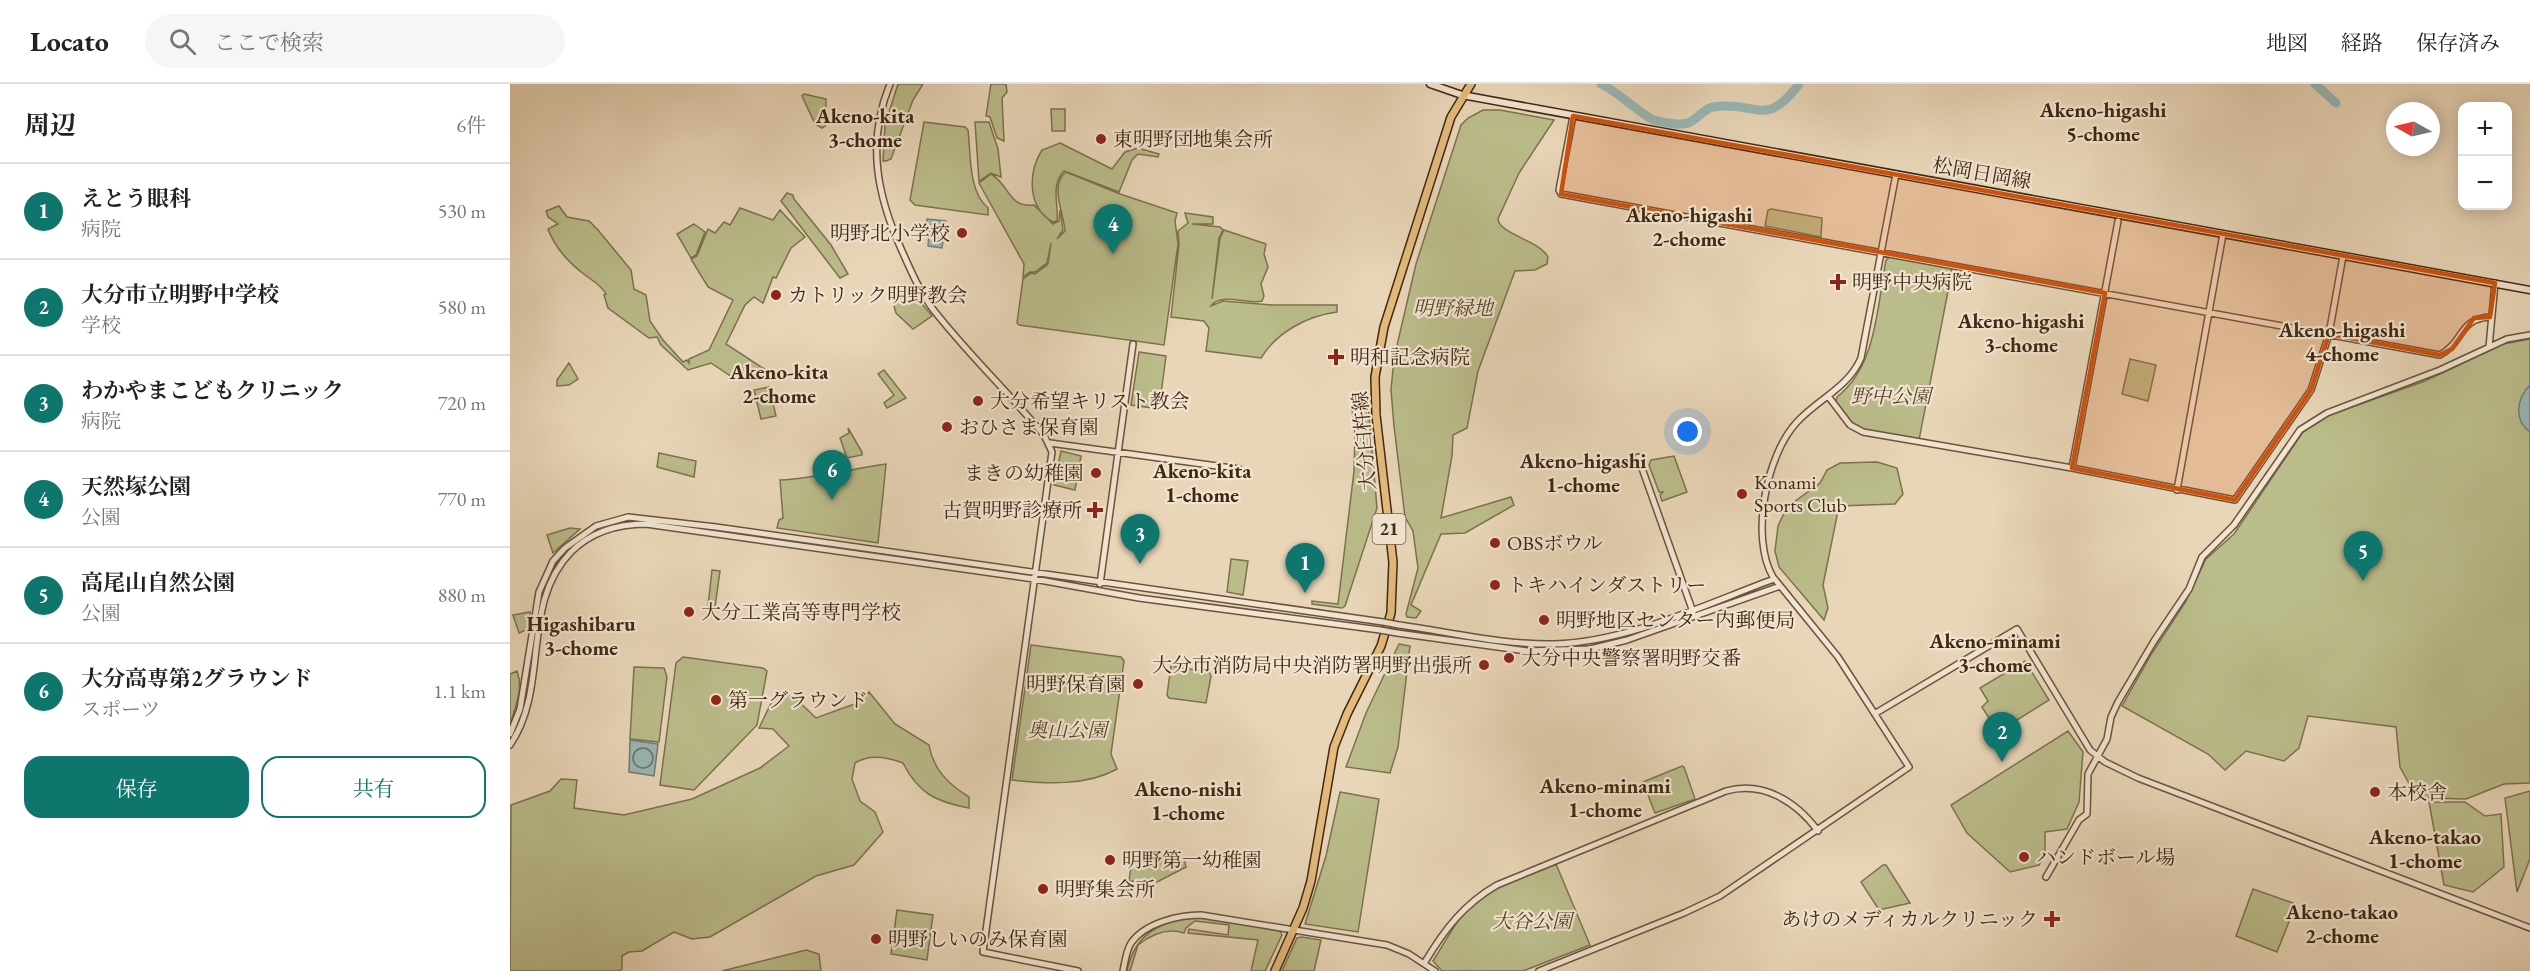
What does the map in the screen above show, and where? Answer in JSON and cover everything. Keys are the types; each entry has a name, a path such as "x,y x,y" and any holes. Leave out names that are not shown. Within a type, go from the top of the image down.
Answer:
{"main road":[{"name":"松岡日岡線","path":"1430,84 1462,95 1573,116 2530,290"},
{"name":"大分臼杵線","path":"1275,971 1311,881 1334,747 1347,714 1381,646 1389,621 1394,574 1376,415 1375,377 1378,355 1384,327 1439,153 1462,95 1471,84"}],"street":[{"path":"890,84 877,132 876,172 885,212 911,272 932,308 1050,443 1051,458 983,952 1078,971"},
{"path":"1573,116 1559,191 1562,194 2440,355 2452,349 2465,327 2474,318 2490,317"},
{"path":"1539,971 1706,904 1818,831 1909,767 1876,713 1827,642 1774,579 1766,563 1762,541 1771,471 1779,448 1791,428 1849,378 1860,358 1896,174"},
{"path":"2072,468 2118,222"},
{"path":"2177,490 2223,234"},
{"path":"1828,396 1859,432 2072,468 2235,500 2311,390 2329,334 2343,256"},
{"path":"2488,347 2495,283"},
{"path":"2046,877 2079,820 2087,814 2088,774 2107,739 2111,717 2118,702 2154,641 2189,589 2202,556 2234,525 2300,430 2327,412 2432,374 2488,347 2530,335"},
{"path":"1099,591 1133,344"},
{"path":"1050,443 1239,469"},
{"path":"1638,457 1695,616"},
{"path":"510,734 520,709 536,607 546,575 553,561 574,540 588,530 612,520 646,517 1034,576 1099,591 1516,650 1567,652 1612,645 1780,586"},
{"path":"510,745 521,726 528,707 544,597 549,584 562,562 578,545 612,527 628,524 653,525 1034,576 1100,582 1529,643 1561,644 1620,634 1774,579"},
{"path":"1876,713 2017,628 2097,757 2138,778 2530,928"},
{"path":"1425,962 1453,920 1473,901 1497,885 1726,791 1744,788 1760,789 1798,809 1818,831"},
{"path":"1123,971 1129,948 1136,937 1149,927 1179,917 1214,915 1387,945 1425,962 1435,971"}],"highlighted area":[{"path":"1573,116 2495,283 2490,317 2474,318 2452,349 2440,355 2329,334 2311,390 2235,500 2072,468 2105,293 1561,194"}],"green space":[{"path":"898,84 923,84 913,100 891,159 883,161 885,125"},
{"path":"991,84 1006,84 1007,92 1002,98 1004,141 997,138 990,117 986,116"},
{"path":"804,94 826,99 825,126 822,128 815,124 802,96"},
{"path":"1051,109 1065,109 1065,131 1052,131"},
{"name":"明野緑地","path":"1483,110 1500,110 1554,120 1519,173 1498,219 1505,229 1537,246 1548,257 1547,264 1535,270 1515,271 1478,371 1467,428 1453,435 1452,456 1441,518 1511,497 1514,505 1465,533 1441,534 1411,605 1421,611 1416,618 1407,617 1418,568 1413,531 1405,517 1394,426 1391,390 1394,358 1416,264 1461,125 1468,118"},
{"path":"924,122 965,127 968,130 974,182 977,192 988,208 988,215 915,205 910,200"},
{"path":"975,122 989,122 998,149 1001,177 991,173 979,181"},
{"path":"1060,143 1112,169 1125,152 1138,148 1159,154 1158,157 1138,154 1132,160 1119,192 1064,171 1057,183 1057,221 1053,222 1038,208 1034,199 1032,179 1042,150"},
{"path":"1066,172 1120,194 1177,213 1175,221 1178,244 1164,345 1017,323 1023,279 1031,273 1035,274 1048,264 1051,243 1047,263 1023,277 1024,264 979,183 991,174 1014,199 1025,205 1034,205 1053,224 1059,221 1060,210 1063,230 1057,239 1065,231 1058,192 1061,178"},
{"path":"787,193 793,195 831,245 848,274 840,278 781,201"},
{"path":"559,206 567,217 589,221 598,230 631,270 634,289 646,295 650,321 663,340 683,362 687,360 689,363 689,359 709,350 733,300 708,287 691,259 697,256 708,229 715,233 724,222 730,225 740,208 773,220 780,210 805,237 791,248 776,278 773,277 763,303 754,297 745,305 726,344 772,374 735,379 711,363 688,370 661,345 657,337 649,338 608,308 604,291 568,260 551,236 548,229 558,224 548,217 546,211"},
{"path":"1768,210 1822,218 1821,237 1765,226"},
{"path":"1185,213 1213,217 1213,224 1192,224 1220,227 1223,230 1219,238 1212,299 1220,238 1224,230 1266,244 1264,254 1268,267 1261,284 1264,296 1262,301 1227,299 1215,302 1211,306 1223,301 1272,305 1337,305 1337,312 1304,321 1284,333 1275,340 1261,358 1206,351 1209,328 1204,321 1171,317 1179,244 1178,231 1188,223"},
{"path":"694,224 705,232 696,255 691,258 677,234"},
{"name":"野中公園","path":"1890,257 1950,268 1952,271 1919,440 1860,429 1852,423 1836,402 1837,397 1860,369 1868,352 1877,316 1886,260"},
{"path":"911,290 932,316 913,329 896,313 893,302"},
{"path":"2530,339 2530,783 2504,784 2466,799 2426,798 2411,787 2400,767 2396,727 2308,716 2299,748 2284,761 2246,751 2225,770 2208,754 2122,706 2152,653 2185,603 2206,559 2234,534 2303,432 2327,416 2425,381 2503,344"},
{"path":"1139,352 1166,356 1159,409 1131,405"},
{"path":"2130,359 2156,365 2148,401 2122,394"},
{"path":"569,363 578,379 569,385 557,386 557,380"},
{"path":"884,370 906,398 887,408 884,403 894,395 878,374"},
{"path":"769,387 776,416 761,419 754,390"},
{"path":"1357,403 1368,404 1377,508 1345,606 1342,608 1312,604 1312,601 1338,604 1354,471 1355,435 1352,409"},
{"path":"848,428 862,455 847,458 840,438 849,433"},
{"path":"1061,451 1081,456 1075,490 1054,485"},
{"path":"659,453 696,461 694,477 657,467"},
{"path":"1674,456 1687,492 1662,501 1660,495 1663,492 1659,492 1649,465 1651,460"},
{"path":"1877,462 1897,468 1903,494 1895,504 1839,506 1823,585 1828,608 1824,620 1779,567 1775,551 1778,526 1787,507 1820,483 1827,470 1840,463"},
{"path":"886,464 878,543 777,528 779,520 783,518 780,480"},
{"path":"570,528 580,529 553,553 547,535"},
{"path":"1231,559 1248,561 1243,595 1227,592"},
{"path":"712,570 720,571 715,607 708,606"},
{"path":"530,612 529,629 519,633 513,615"},
{"path":"1399,644 1410,646 1398,747 1390,773 1346,767 1366,713"},
{"name":"奥山公園","path":"1031,645 1121,657 1124,661 1111,754 1117,769 1105,775 1080,781 1052,783 1012,780"},
{"name":"第一グラウンド","path":"683,657 763,668 767,671 757,725 694,790 660,785 676,663"},
{"path":"2025,661 2049,700 1998,732 1982,707 1988,701 1980,688"},
{"path":"1171,666 1209,672 1211,676 1206,703 1169,698 1167,695"},
{"path":"634,667 664,668 667,677 659,742 630,739"},
{"path":"517,671 520,684 510,725 510,674"},
{"path":"777,691 794,697 816,718 860,702 869,692 895,724 929,745 938,769 954,787 969,797 969,808 947,803 929,794 915,782 903,763 878,757 860,760 855,763 852,779 860,801 875,812 883,832 854,865 816,876 710,937 692,939 674,932 642,951 629,952 622,956 622,969 619,971 510,971 511,805 550,791 561,779 577,780 574,808 624,815 692,799 760,768 789,746 773,729 759,728"},
{"path":"2068,731 2083,752 2079,802 2067,829 2045,832 2045,853 2039,865 2010,872 1967,833 1951,805"},
{"path":"1682,766 1695,799 1655,813 1643,782"},
{"path":"2530,791 2530,859 2517,892 2505,798"},
{"path":"1340,792 1379,799 1358,932 1305,924 1326,856"},
{"path":"2429,802 2465,802 2485,816 2501,814 2504,867 2473,892 2444,885"},
{"path":"1133,851 1184,858 1186,867 1157,882 1129,881"},
{"name":"大谷公園","path":"1556,864 1590,945 1523,971 1442,971 1433,961 1460,918 1480,899 1517,879"},
{"path":"1886,865 1910,903 1879,910 1861,882"},
{"path":"2253,889 2296,904 2277,952 2236,936"},
{"path":"897,910 933,915 927,960 891,954"},
{"path":"1210,918 1280,931 1282,935 1265,971 1251,971 1258,940 1188,933 1189,929 1228,935 1229,925 1195,921 1186,928 1184,933 1166,931 1138,945 1156,928 1181,920"},
{"path":"1297,938 1321,940 1314,971 1282,971"},
{"path":"1138,945 1130,971 1127,971 1131,957"},
{"path":"806,950 819,954 821,971 722,971"}],"water":[{"path":"927,219 946,221 942,248 928,246 929,234 925,233"},
{"path":"2530,385 2530,432 2521,421 2519,409 2522,396"},
{"path":"630,740 658,744 654,776 629,772"}],"waterway":[{"path":"1601,84 1650,118 1677,124 1690,122 1713,107 1728,106 1768,110 1787,98 1799,84"},
{"path":"2315,84 2336,103"}],"place":[{"name":"東明野団地集会所","path":"1101,139"},
{"name":"明野北小学校","path":"962,233"},
{"name":"天然塚公園","path":"1113,254"},
{"name":"明野中央病院","path":"1838,282"},
{"name":"カトリック明野教会","path":"776,295"},
{"name":"明和記念病院","path":"1336,357"},
{"name":"大分希望キリスト教会","path":"978,401"},
{"name":"おひさま保育園","path":"947,427"},
{"name":"まきの幼稚園","path":"1096,473"},
{"name":"Konami Sports Club","path":"1742,494"},
{"name":"大分高専第2グラウンド","path":"832,500"},
{"name":"古賀明野診療所","path":"1095,510"},
{"name":"OBSボウル","path":"1495,543"},
{"name":"わかやまこどもクリニック","path":"1140,564"},
{"name":"高尾山自然公園","path":"2363,581"},
{"name":"トキハインダストリー","path":"1495,585"},
{"name":"えとう眼科","path":"1305,593"},
{"name":"大分工業高等専門学校","path":"689,612"},
{"name":"明野地区センター内郵便局","path":"1544,620"},
{"name":"大分中央警察署明野交番","path":"1509,658"},
{"name":"大分市消防局中央消防署明野出張所","path":"1484,665"},
{"name":"明野保育園","path":"1138,684"},
{"name":"第一グラウンド","path":"716,700"},
{"name":"大分市立明野中学校","path":"2002,762"},
{"name":"本校舎","path":"2375,792"},
{"name":"ハンドボール場","path":"2024,857"},
{"name":"明野第一幼稚園","path":"1110,860"},
{"name":"明野集会所","path":"1043,889"},
{"name":"あけのメディカルクリニック","path":"2052,919"},
{"name":"明野しいのみ保育園","path":"876,939"}],"district":[{"name":"Akeno-higashi 5-chome","path":"2103,122"},
{"name":"Akeno-kita 3-chome","path":"865,128"},
{"name":"Akeno-higashi 2-chome","path":"1689,227"},
{"name":"Akeno-higashi 3-chome","path":"2021,333"},
{"name":"Akeno-higashi 4-chome","path":"2342,342"},
{"name":"Akeno-kita 2-chome","path":"779,384"},
{"name":"Akeno-higashi 1-chome","path":"1583,473"},
{"name":"Akeno-kita 1-chome","path":"1202,483"},
{"name":"Higashibaru 3-chome","path":"581,636"},
{"name":"Akeno-minami 3-chome","path":"1995,653"},
{"name":"Akeno-minami 1-chome","path":"1605,798"},
{"name":"Akeno-nishi 1-chome","path":"1188,801"},
{"name":"Akeno-takao 1-chome","path":"2425,849"},
{"name":"Akeno-takao 2-chome","path":"2342,924"}]}
